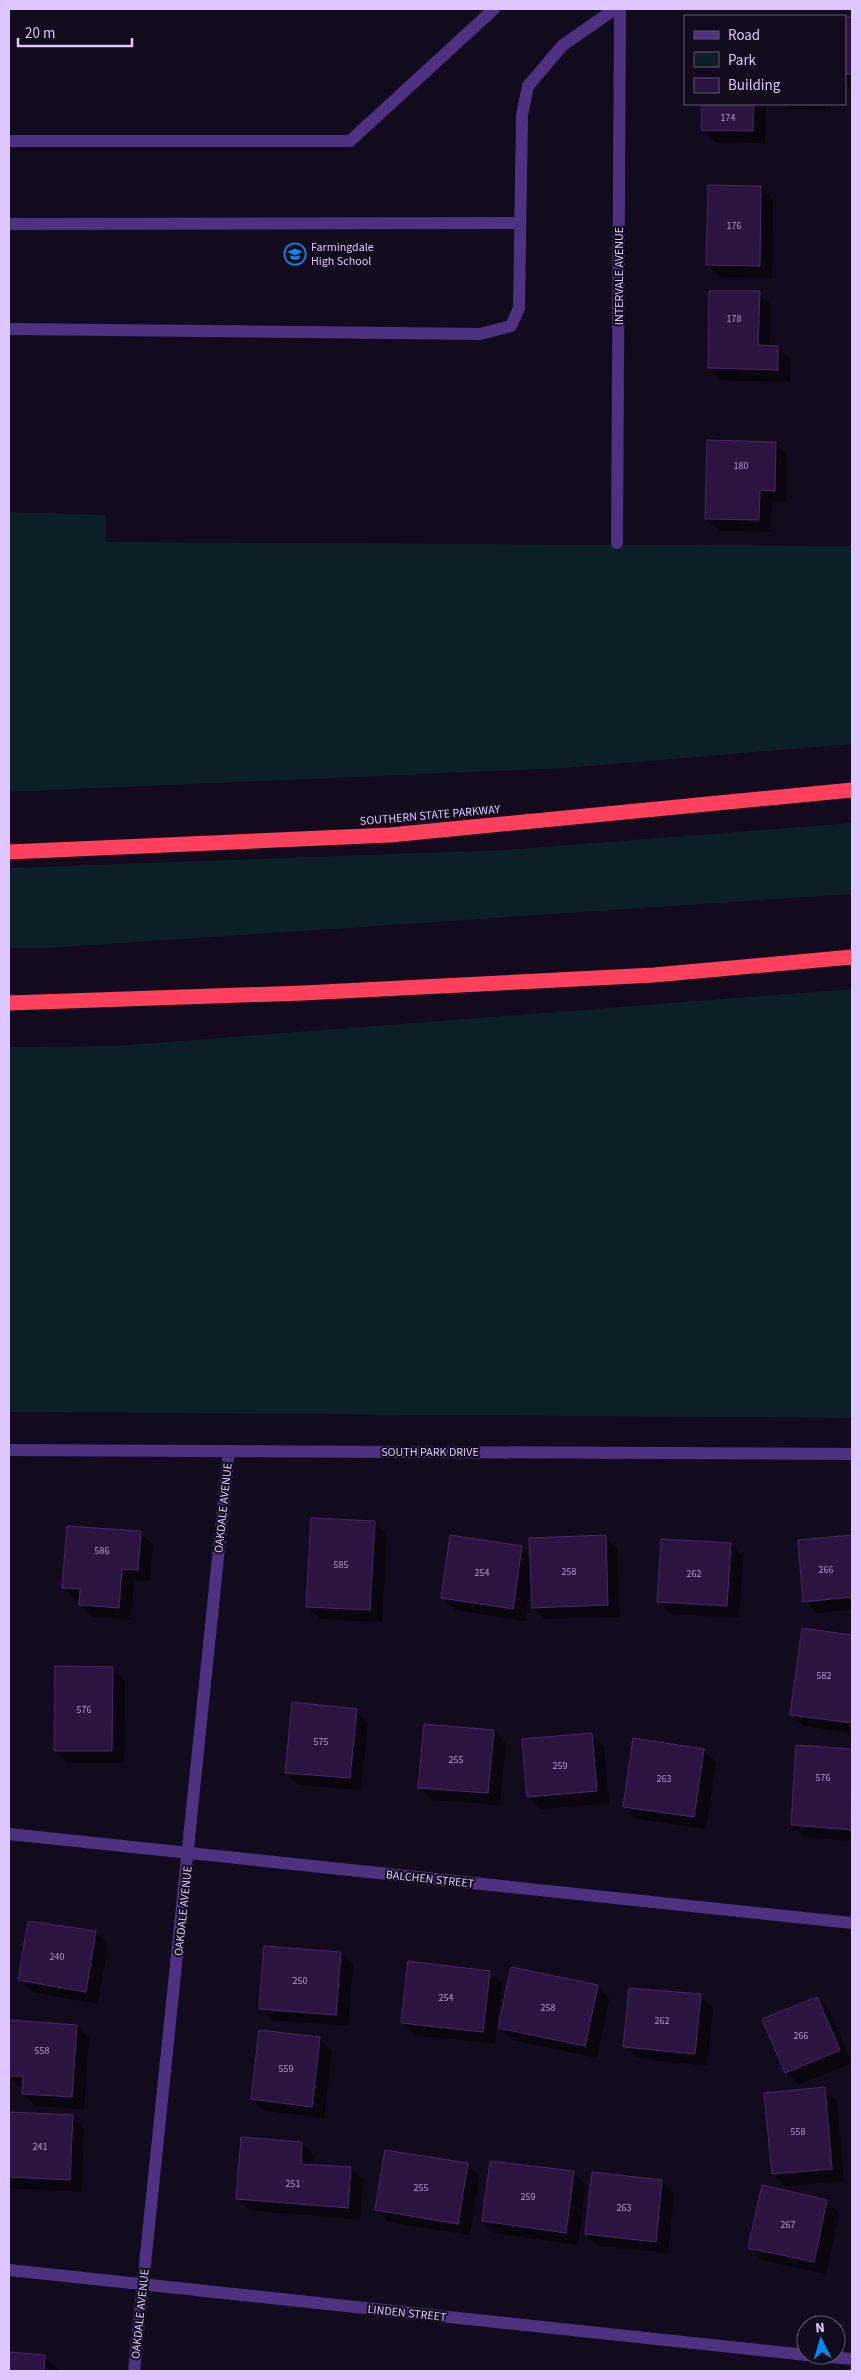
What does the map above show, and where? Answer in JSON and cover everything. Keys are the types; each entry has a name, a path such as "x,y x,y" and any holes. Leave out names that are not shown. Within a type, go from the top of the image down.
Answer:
{"highway":[{"name":"SOUTHERN STATE PARKWAY","path":"9,852 390,835 852,790"},
{"path":"9,1004 303,993 654,975 852,957"}],"street":[{"path":"9,141 350,141 494,9"},
{"path":"9,329 480,334 511,326 519,308 522,115 528,86 563,45 614,9"},
{"name":"INTERVALE AVENUE","path":"617,543 620,9"},
{"path":"9,224 520,223"},
{"name":"SOUTH PARK DRIVE","path":"9,1450 852,1454"},
{"name":"OAKDALE AVENUE","path":"134,2371 189,1854 229,1451"},
{"name":"BALCHEN STREET","path":"9,1834 852,1923"},
{"name":"LINDEN STREET","path":"9,2270 796,2354"}],"green space":[{"path":"9,512 106,515 106,542 852,546 852,744 565,768 9,792"},
{"path":"852,823 852,894 48,948 9,948 9,868 504,850"},
{"path":"852,989 852,1418 9,1412 9,1047 116,1046"}],"building":[{"path":"846,17 852,17 852,74 846,74"},
{"path":"702,105 754,105 753,131 701,130"},
{"path":"708,185 761,186 760,266 706,265"},
{"path":"709,291 760,291 758,345 778,346 778,370 708,368"},
{"path":"707,440 776,442 775,491 760,490 759,520 705,519"},
{"path":"311,1518 375,1521 370,1610 306,1607"},
{"path":"67,1526 141,1531 138,1570 122,1569 119,1608 79,1605 80,1589 62,1588"},
{"path":"450,1535 522,1546 513,1609 441,1598"},
{"path":"606,1535 608,1605 532,1608 529,1538"},
{"path":"852,1535 852,1597 803,1602 798,1540"},
{"path":"661,1539 731,1543 727,1606 657,1602"},
{"path":"802,1628 852,1635 852,1723 790,1715"},
{"path":"55,1666 113,1667 112,1751 54,1751"},
{"path":"292,1702 357,1709 350,1778 285,1773"},
{"path":"424,1724 494,1730 488,1793 418,1788"},
{"path":"592,1733 597,1791 527,1797 522,1739"},
{"path":"633,1738 704,1749 694,1817 623,1807"},
{"path":"796,1745 852,1749 851,1830 791,1825"},
{"path":"28,1921 96,1931 86,1992 18,1980"},
{"path":"264,1946 341,1952 336,2015 259,2009"},
{"path":"408,1961 490,1971 483,2032 401,2023"},
{"path":"511,1967 598,1985 585,2046 498,2028"},
{"path":"629,1988 701,1994 695,2054 623,2047"},
{"path":"817,1997 840,2050 785,2073 762,2019"},
{"path":"9,2020 77,2025 72,2097 22,2094 23,2076 9,2076"},
{"path":"259,2030 320,2037 312,2107 251,2099"},
{"path":"825,2087 832,2169 772,2174 764,2093"},
{"path":"9,2112 73,2115 70,2180 9,2177"},
{"path":"241,2137 302,2142 301,2164 351,2167 348,2208 236,2199"},
{"path":"385,2150 468,2163 458,2224 375,2210"},
{"path":"490,2161 574,2171 566,2233 482,2221"},
{"path":"592,2172 662,2180 656,2242 585,2234"},
{"path":"762,2185 827,2200 814,2262 748,2248"},
{"path":"9,2352 45,2355 44,2371 9,2371"}],"place":[{"name":"Farmingdale High School","path":"295,254"}]}
